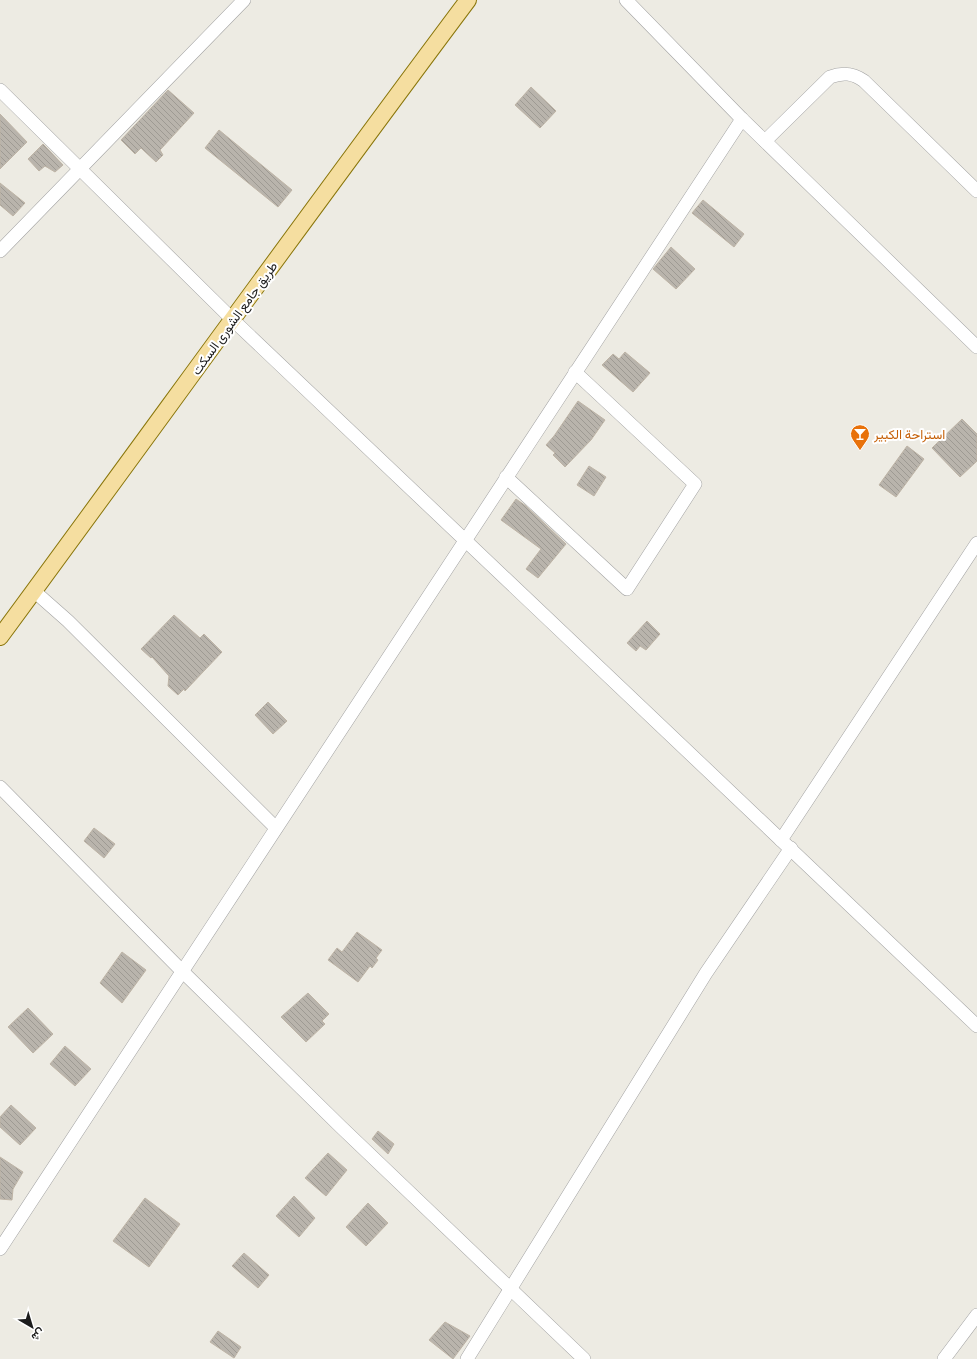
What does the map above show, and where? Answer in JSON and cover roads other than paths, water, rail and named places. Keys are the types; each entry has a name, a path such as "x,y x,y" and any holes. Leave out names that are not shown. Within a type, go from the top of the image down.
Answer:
{"main road":[{"name":"طريق جامع الشورى السكت","path":"0,637 321,198 468,0"}],"street":[{"path":"0,251 244,0"},
{"path":"626,0 742,119 977,347"},
{"path":"765,141 830,77 844,73 851,74 864,81 977,191"},
{"path":"0,90 233,320 977,1026"},
{"path":"0,1249 742,119"},
{"path":"506,477 627,589 695,484 575,372"},
{"path":"467,1359 512,1289 786,844 977,543"},
{"path":"34,591 68,621 276,828"},
{"path":"0,787 183,972 341,1127 584,1359"},
{"path":"944,1359 977,1315"}],"place":[{"name":"استراحة الكبير","path":"860,451"}]}
